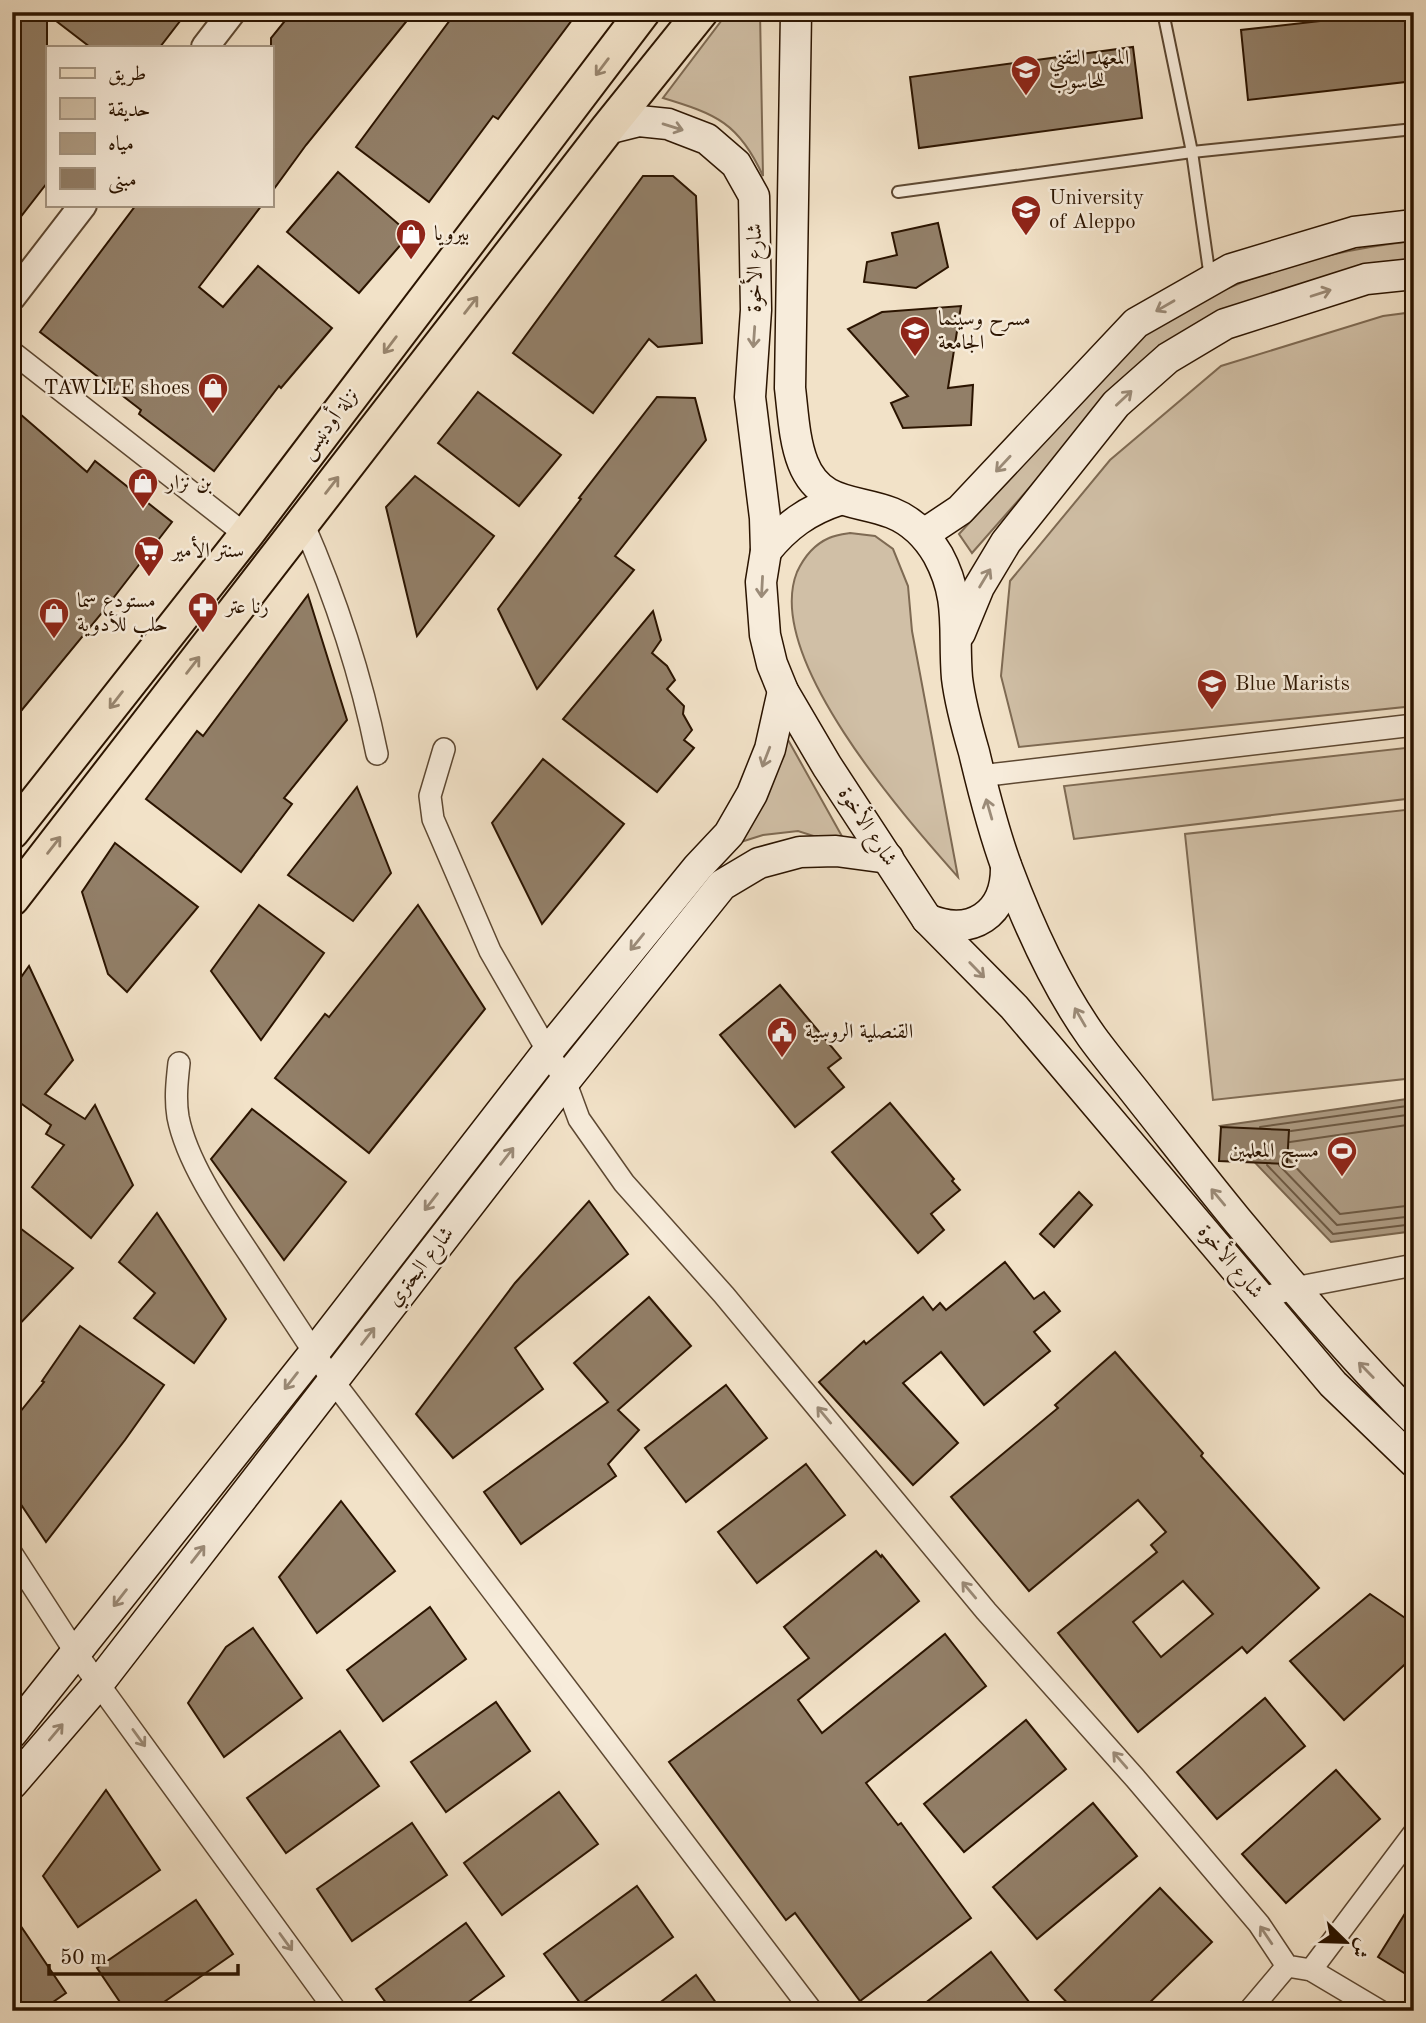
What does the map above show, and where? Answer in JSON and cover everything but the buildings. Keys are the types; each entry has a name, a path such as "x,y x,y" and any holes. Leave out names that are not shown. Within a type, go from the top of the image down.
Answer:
{"main road":[{"name":"نزلة أودنيس","path":"12,832 246,535 643,12"},
{"path":"12,899 607,129 701,12"},
{"name":"شارع الأخوة","path":"796,12 790,388 796,437 803,464 816,485 839,500 891,513 924,534 947,573 955,606 957,678 979,776 1006,866 1042,951 1091,1035 1211,1189 1294,1288 1362,1367 1414,1419"},
{"name":"شارع الأخوة","path":"607,129 639,121 667,124 707,139 736,164 754,196 756,310 750,397 766,551 761,582 761,605 772,663 783,691 827,766 927,919 1014,1007 1333,1384 1414,1462"},
{"path":"924,534 960,510 1136,323 1231,269 1354,232 1414,225"},
{"path":"957,640 979,587 1006,542 1116,404 1168,358 1225,324 1367,279 1414,274"},
{"path":"766,551 798,519 824,504 839,500"},
{"path":"12,1733 314,1353 548,1051 698,867 729,834 752,794 770,749 783,691"},
{"name":"شارع البحتري","path":"12,1784 99,1683 565,1081 722,885 759,863 800,852 836,851 888,858"},
{"path":"927,919 941,925 955,926 970,925 984,918 1003,896 1006,866"}],"street":[{"path":"206,46 232,12"},
{"path":"12,297 82,206"},
{"path":"12,352 246,535"},
{"path":"303,523 326,576 368,707 377,754"},
{"path":"979,776 1414,725"},
{"path":"444,749 432,783 430,808 433,819 490,951 565,1081 579,1119 624,1183 724,1295 986,1611 1144,1788 1259,1924 1287,1966 1311,1970 1380,2011"},
{"path":"180,1063 177,1081 178,1116 189,1150 219,1208 314,1353 812,2011"},
{"path":"1261,1299 1294,1288 1414,1265"},
{"path":"12,1554 76,1653 336,2011"},
{"path":"1311,1970 1414,1833"},
{"path":"1249,2011 1287,1966"}],"lane":[{"path":"1163,12 1192,152 1210,281"},
{"path":"898,192 1192,152 1414,129"}],"green space":[{"path":"728,12 760,12 763,176 745,144 724,123 698,109 663,98"},
{"path":"1414,241 1414,263 1337,274 1110,396 972,553 959,534 1114,361 1159,325 1227,289 1263,275 1338,253"},
{"path":"1414,312 1414,706 1019,747 1001,676 1010,581 1110,460 1221,366 1383,316"},
{"path":"850,533 875,536 893,549 908,586 912,631 958,877 905,816 845,734 819,690 800,647 792,607 797,572 806,556 818,544 831,537"},
{"path":"787,738 848,847 798,831 763,835 725,847"},
{"path":"1414,747 1414,798 1074,839 1064,786"},
{"path":"1414,809 1414,1078 1213,1100 1185,834"}],"water":[{"name":"مسبح المعلمين","path":"1414,1098 1414,1231 1331,1242 1220,1126"}],"place":[{"name":"المعهد التقني للحاسوب","path":"1026,97"},
{"name":"University of Aleppo","path":"1026,237"},
{"name":"بيرويا","path":"411,261"},
{"name":"مسرح وسينما الجامعة","path":"915,358"},
{"name":"TAWLLE shoes","path":"213,415"},
{"name":"بن نزار","path":"143,510"},
{"name":"سنتر الأمير","path":"149,578"},
{"name":"رنا عتر","path":"203,634"},
{"name":"مستودع سما حلب للأدوية","path":"54,640"},
{"name":"Blue Marists","path":"1212,711"},
{"name":"القنصلية الروسية","path":"782,1059"},
{"name":"مسبح المعلمين","path":"1342,1178"}]}
